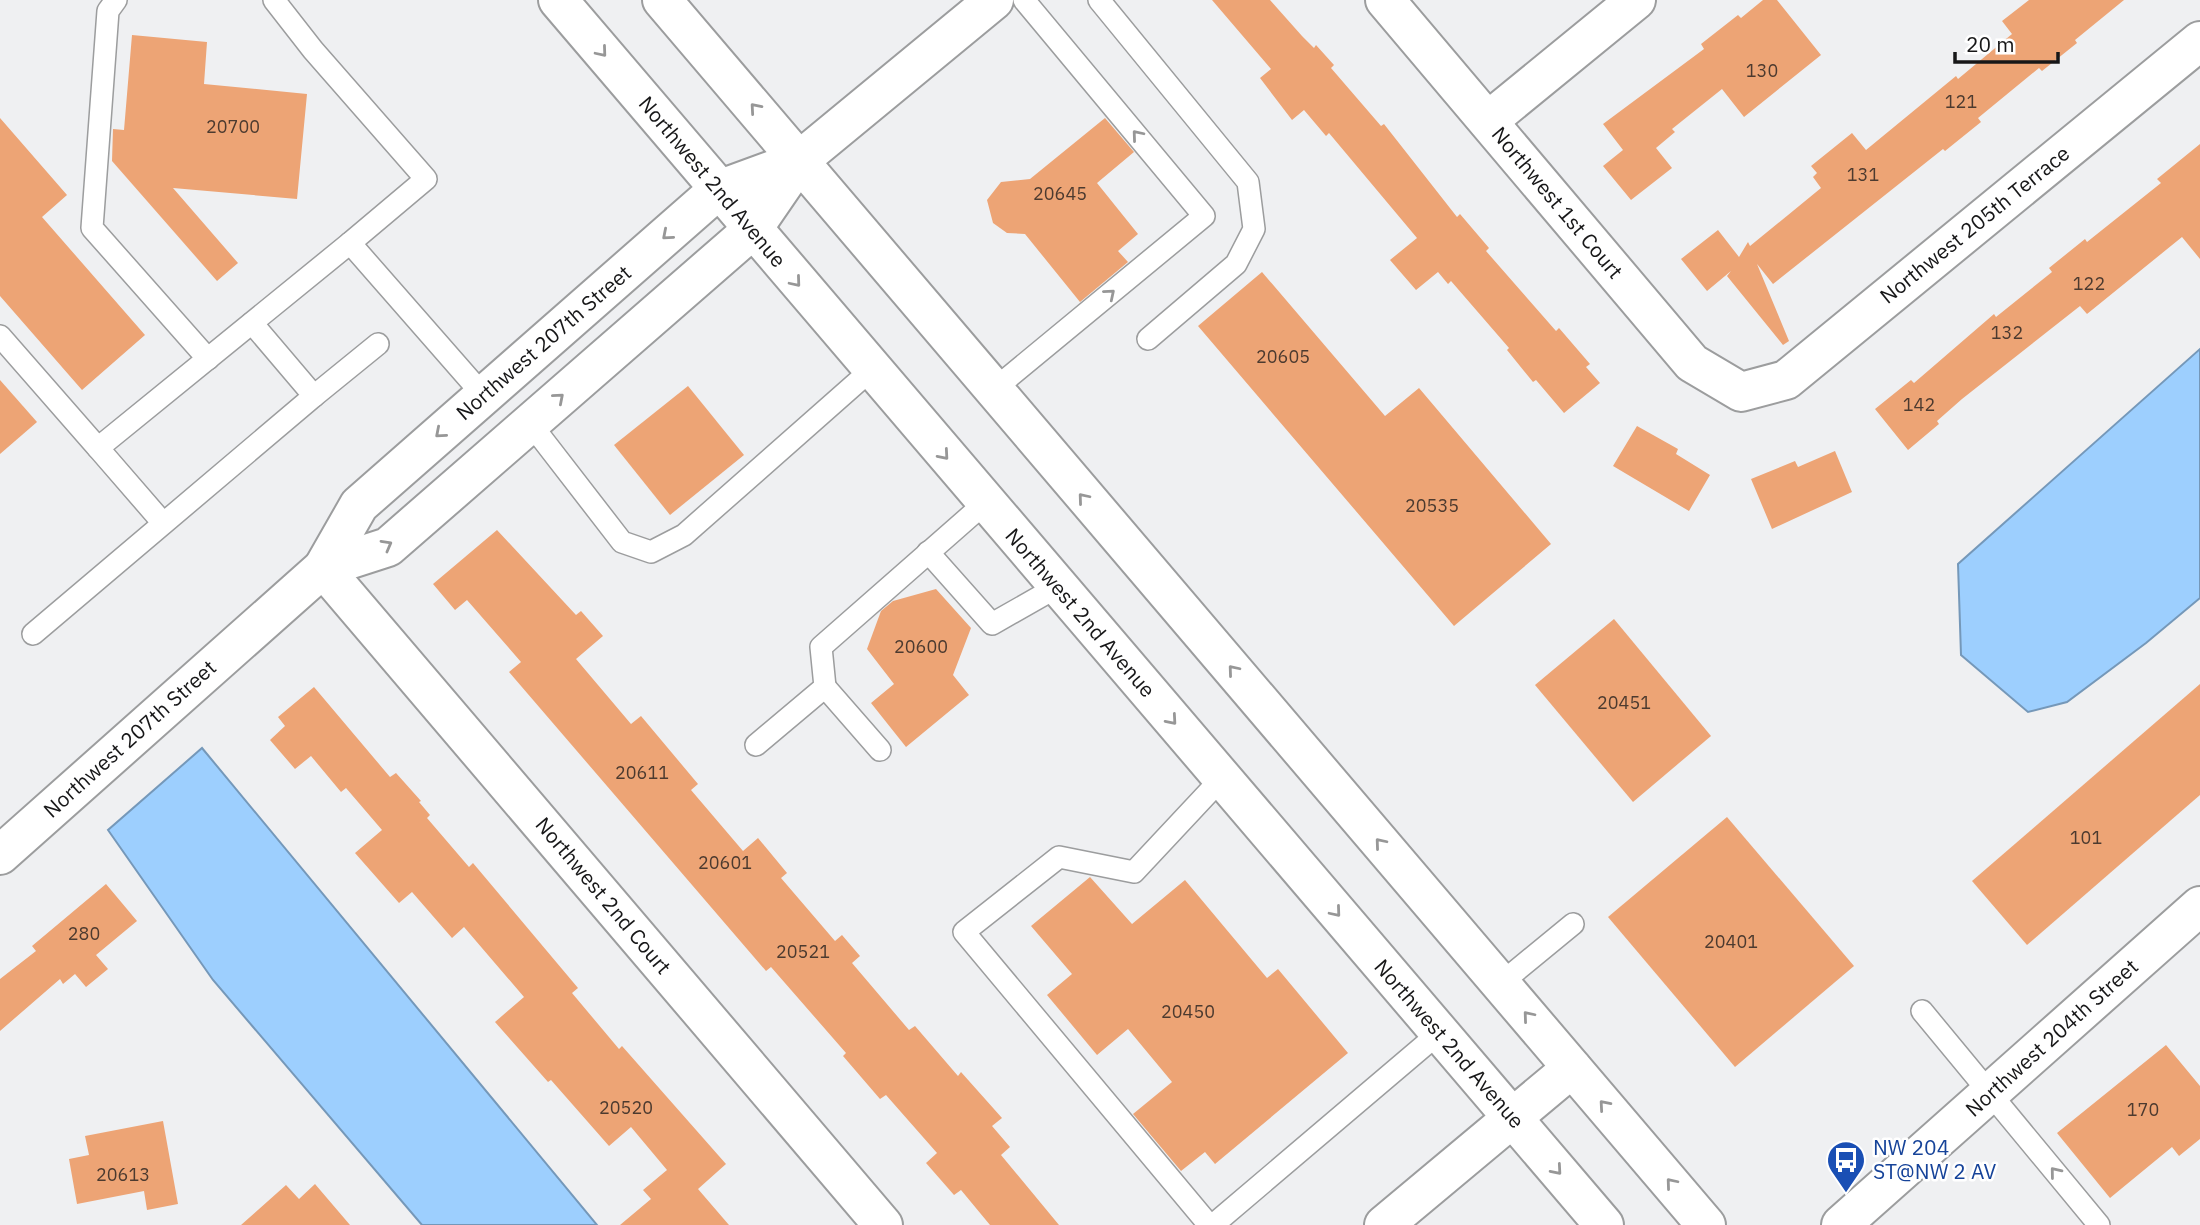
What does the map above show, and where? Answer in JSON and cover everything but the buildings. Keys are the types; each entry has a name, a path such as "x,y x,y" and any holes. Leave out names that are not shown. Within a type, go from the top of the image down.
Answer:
{"street":[{"name":"Northwest 2nd Avenue","path":"558,0 871,370 1604,1225"},
{"path":"662,0 800,160 992,391 1706,1225"},
{"name":"Northwest 207th Street","path":"323,568 388,547 752,230 800,160 994,0"},
{"name":"Northwest 1st Court","path":"1385,0 1692,363 1741,392"},
{"path":"1488,121 1636,0"},
{"name":"Northwest 205th Terrace","path":"1741,392 1786,380 2200,41"},
{"name":"Northwest 207th Street","path":"0,855 323,568 359,505 718,190 800,160"},
{"name":"Northwest 2nd Court","path":"323,568 883,1225"},
{"name":"Northwest 204th Street","path":"1841,1225 2200,906"},
{"path":"1384,1225 1572,1068"}],"lane":[{"path":"116,0 108,11 92,228 208,359"},
{"path":"98,448 426,179 313,50 274,0"},
{"path":"992,391 1204,216 1024,0"},
{"path":"1099,0 1248,182 1254,229 1236,264 1148,340"},
{"path":"349,243 484,396"},
{"path":"252,323 314,396"},
{"path":"0,336 163,523"},
{"path":"33,634 378,344"},
{"path":"530,424 622,542 652,552 684,535 871,370"},
{"path":"880,750 825,687 821,647 985,503"},
{"path":"929,552 992,625 1057,587"},
{"path":"756,745 825,687"},
{"path":"1222,778 1134,872 1059,857 964,932 1211,1225 1439,1033"},
{"path":"1500,984 1573,924"},
{"path":"1922,1011 2099,1225"}],"water":[{"path":"2200,349 2200,598 2146,643 2067,702 2028,712 1961,655 1958,564"},
{"path":"202,748 597,1225 422,1225 213,980 108,830"}],"place":[{"name":"NW 204 ST@NW 2 AV","path":"1846,1194"}]}
